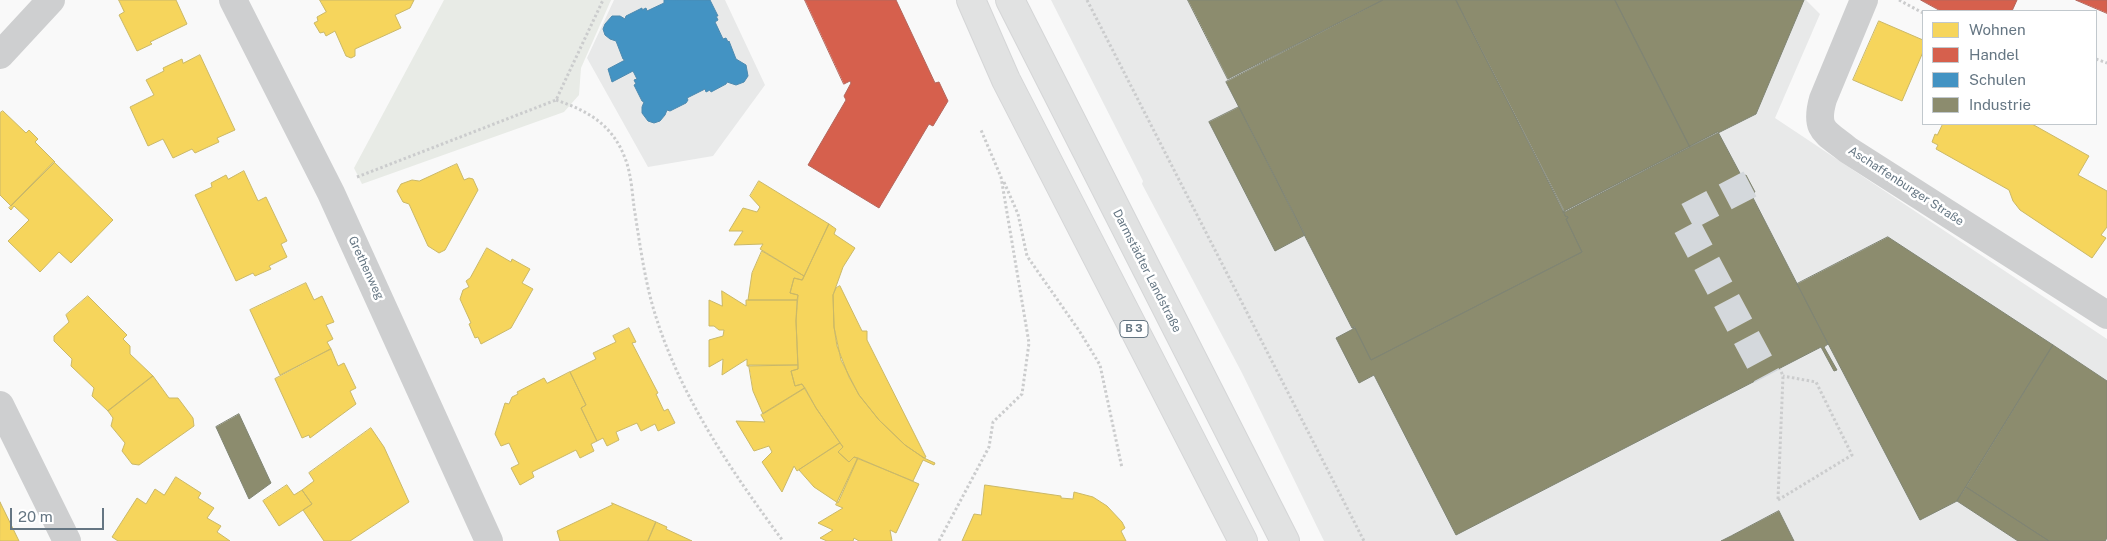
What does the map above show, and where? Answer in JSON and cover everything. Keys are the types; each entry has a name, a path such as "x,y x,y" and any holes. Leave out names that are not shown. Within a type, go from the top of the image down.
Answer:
{"main road":[{"name":"B 3","path":"971,0 1006,80 1243,541"},
{"name":"Darmstädter Landstraße","path":"1010,0 1285,541"}],"street":[{"path":"0,55 51,0"},
{"name":"Grethenweg","path":"233,0 331,193 489,541"},
{"name":"Aschaffenburger Straße","path":"1864,0 1823,99 1819,114 1822,129 1848,150 2107,315"},
{"path":"0,405 67,541"}],"path":[{"path":"556,100 603,0"},
{"path":"1088,0 1364,541"},
{"path":"1899,0 1922,12"},
{"path":"331,193 361,174 556,100 582,109 600,121 614,137 625,158 643,266 652,301 678,373 724,458 783,541"},
{"path":"981,130 1018,214 1027,256 1080,332 1100,365 1122,468"},
{"path":"939,541 989,447 993,422 1022,394 1029,343 1001,177"},
{"path":"1780,369 1783,376 1778,500 1852,455 1816,382 1783,376"}],"shaded area":[{"path":"444,0 611,0 581,68 579,95 564,112 362,184 354,168"},
{"path":"614,0 725,0 765,85 713,156 648,167 587,58"},
{"path":"1051,0 1806,0 1820,14 1775,118 2107,339 2107,541 1324,541 1242,373 1142,184 1143,181"}],"building: Wohnen":[{"path":"119,0 176,0 187,24 150,42 152,44 137,51 119,15 124,12"},
{"path":"320,0 414,0 410,8 395,15 401,28 355,49 355,56 351,58 346,56 335,31 326,36 324,32 320,33 314,23 318,21 317,17 326,12"},
{"path":"1879,21 1922,40 1922,54 1902,101 1853,80"},
{"path":"200,55 235,130 217,138 219,142 195,153 192,149 173,158 163,139 148,146 130,107 154,95 146,80 164,71 163,68 182,59 183,63"},
{"path":"3,111 26,133 29,130 38,139 35,142 55,162 11,206 0,195 0,113"},
{"path":"1942,125 2034,125 2089,156 2078,175 2107,191 2107,227 2101,235 2106,238 2092,258 2020,210 2013,201 2009,190 1936,149 1938,145 1932,142 1935,134 1937,135"},
{"path":"54,162 113,220 71,263 59,252 40,272 8,241 29,220 14,206 11,210 9,208"},
{"path":"457,164 464,180 473,179 478,190 445,250 439,253 428,246 409,204 403,202 397,191 401,184 412,180 419,181"},
{"path":"244,171 258,201 266,197 287,241 281,244 287,257 269,266 271,269 255,276 253,273 236,281 195,195 212,187 211,183 226,175 228,179"},
{"path":"759,181 829,224 804,276 760,249 763,244 734,245 743,231 729,231 743,208 757,212 760,207 750,196"},
{"path":"829,224 836,229 834,234 855,248 843,267 833,295 834,327 841,360 859,395 879,420 905,445 935,463 934,465 923,460 913,481 854,457 849,462 838,452 843,447 802,384 795,386 791,371 798,369 796,321 798,295 790,293 794,278 802,280"},
{"path":"487,248 511,262 512,259 530,269 522,283 533,289 511,328 481,344 478,337 475,338 469,324 471,323 460,299 463,290 469,287 466,281 470,278"},
{"path":"762,251 804,276 802,280 794,278 790,293 798,295 797,300 748,300 752,273"},
{"path":"306,283 314,300 322,296 334,322 326,325 333,339 327,342 331,349 280,375 250,310"},
{"path":"840,286 862,331 867,331 867,340 926,457 924,458 905,445 879,420 859,395 849,377 837,346 834,327 833,295 836,288"},
{"path":"722,291 746,306 746,300 797,300 798,365 747,366 747,359 722,375 723,359 709,367 709,340 723,336 724,330 709,326 709,300 722,306"},
{"path":"88,296 127,335 123,339 130,346 130,354 153,376 108,411 92,396 94,388 71,366 72,359 54,341 54,336 69,322 66,315"},
{"path":"629,328 636,342 632,343 658,393 656,394 664,411 668,409 675,423 658,431 655,424 641,431 637,423 616,432 619,440 607,446 603,438 597,441 581,408 586,405 570,372 596,359 593,353 616,342 613,336"},
{"path":"331,349 338,366 344,363 356,388 350,391 356,404 310,438 309,435 302,438 275,379"},
{"path":"749,365 798,365 798,369 791,371 795,386 802,384 805,388 763,414 753,391"},
{"path":"570,372 586,405 581,408 597,441 591,444 594,451 580,458 576,450 532,472 534,477 520,485 511,468 519,464 509,443 501,446 495,434 505,403 509,404 512,397 518,394 517,392 544,378 547,383"},
{"path":"153,376 169,398 178,398 193,418 194,426 139,465 132,464 122,451 125,443 111,426 113,418 108,411"},
{"path":"805,388 840,443 797,471 794,466 782,492 762,462 772,452 769,446 754,451 736,421 765,422 761,415"},
{"path":"371,428 384,447 409,502 350,541 324,541 303,510 312,504 302,490 314,481 309,473"},
{"path":"840,443 843,447 838,452 849,462 854,457 858,458 838,503 814,487 799,470"},
{"path":"858,458 919,484 896,533 890,530 892,541 859,541 854,538 853,541 827,541 820,538 833,530 818,523 843,508 836,505"},
{"path":"176,477 201,493 198,498 214,508 207,518 221,526 217,532 230,541 118,541 112,537 137,498 146,504 155,489 164,495"},
{"path":"287,485 294,495 302,490 312,504 279,526 263,501"},
{"path":"985,485 1061,496 1061,498 1073,499 1074,492 1093,497 1107,506 1122,522 1125,528 1121,531 1126,541 962,541 974,514 981,515"},
{"path":"0,502 19,541 0,541"},
{"path":"612,503 656,522 648,541 560,541 557,531 612,505"},
{"path":"656,522 667,527 666,529 692,541 648,541"}],"building: Handel":[{"path":"805,0 896,0 935,83 939,82 948,101 933,126 929,124 879,208 808,165 846,100 844,96 851,83 850,81 844,84"},
{"path":"1921,0 2017,0 2012,10 1939,10"},
{"path":"2076,0 2107,0 2107,13"}],"building: Schulen":[{"path":"664,0 710,0 718,16 716,16 718,20 715,22 723,39 726,38 729,41 736,59 746,65 748,76 744,82 736,85 727,82 711,92 710,90 706,92 705,89 687,98 686,103 670,111 667,110 660,121 654,123 648,121 642,113 644,102 634,85 636,84 634,80 637,79 633,71 612,82 608,69 625,60 616,41 605,35 603,29 605,24 612,16 620,16 625,19 626,16 642,8 642,10 646,8 647,11 664,3"}],"building: Industrie":[{"path":"1188,0 1383,0 1228,79"},
{"path":"1383,0 1456,0 1568,218 1566,219 1582,252 1371,360 1355,328 1352,328 1226,82"},
{"path":"1456,0 1615,0 1690,147 1565,212"},
{"path":"1615,0 1804,0 1756,114 1690,147"},
{"path":"1239,107 1305,235 1275,251 1209,122"},
{"path":"1718,132 1742,177 1746,175 1755,192 1751,194 1828,344 1824,347 1837,370 1834,371 1821,347 1456,535 1374,375 1359,383 1336,338 1353,329 1354,326 1371,360 1582,252 1566,219 1568,218 1563,212"},
{"path":"1888,237 2053,345 1957,501 1920,520 1797,284"},
{"path":"2053,345 2107,381 2107,538 2105,541 2049,541 1966,487"},
{"path":"239,414 271,483 249,499 216,427"},
{"path":"1966,487 2049,541 2018,541 1957,501"},
{"path":"1779,511 1794,541 1721,541 1731,536"}],"tunnel":[{"path":"1750,184 1683,219 1767,376"}]}
